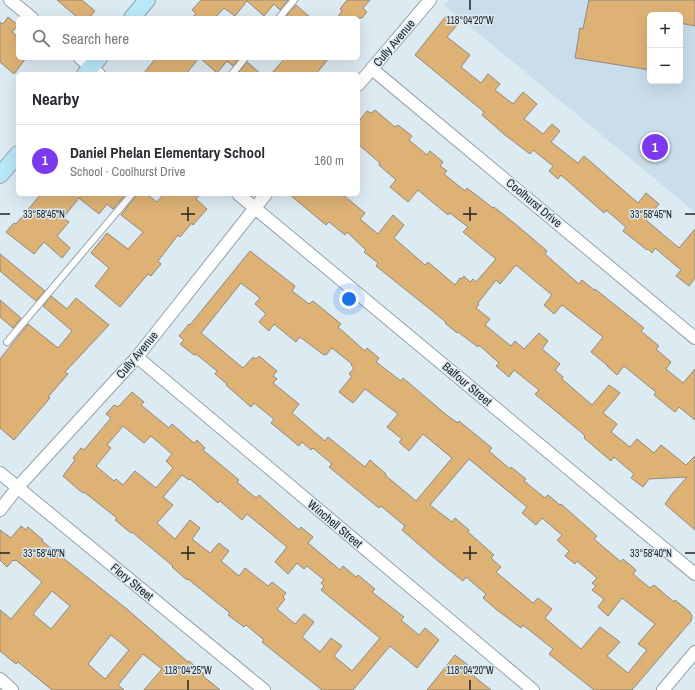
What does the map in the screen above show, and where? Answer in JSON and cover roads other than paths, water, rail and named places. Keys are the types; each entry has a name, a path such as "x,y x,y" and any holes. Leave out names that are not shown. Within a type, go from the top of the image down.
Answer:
{"main road":[{"path":"134,16 147,0"},
{"path":"0,176 16,156"}],"street":[{"path":"10,0 30,16"},
{"name":"Cully Avenue","path":"360,83 430,0"},
{"name":"Coolhurst Drive","path":"372,69 695,338"},
{"name":"Balfour Street","path":"240,196 695,574"},
{"name":"Cully Avenue","path":"0,510 17,488 136,358 264,196"},
{"name":"Winchell Street","path":"136,358 533,690"},
{"name":"Flory Street","path":"0,473 264,690"},
{"path":"663,690 695,652"},
{"path":"0,679 12,690"}],"lane":[{"path":"281,16 294,0"},
{"path":"234,72 243,60"},
{"path":"7,342 130,196"}],"place":[{"name":"Daniel Phelan Elementary School","path":"655,147"}]}
